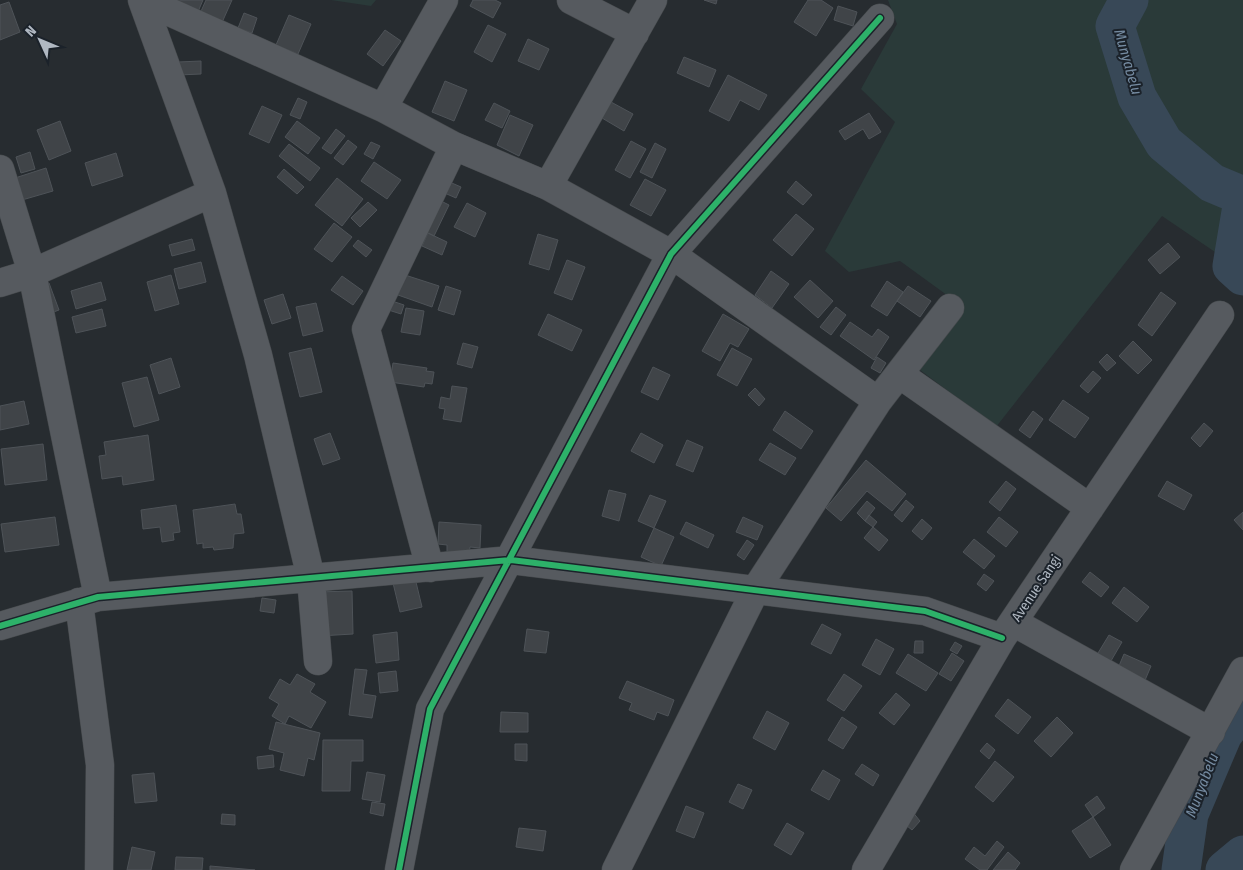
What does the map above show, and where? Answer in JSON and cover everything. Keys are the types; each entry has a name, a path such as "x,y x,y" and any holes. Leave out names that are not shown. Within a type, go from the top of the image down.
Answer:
{"street":[{"path":"143,0 383,108 454,146 548,186 670,254 878,401"},
{"path":"143,0 212,192 258,355 311,578 318,662"},
{"path":"383,108 444,0"},
{"path":"570,0 635,33"},
{"path":"548,186 653,0"},
{"path":"400,870 430,709 670,254 880,18"},
{"path":"430,568 366,329 454,146"},
{"path":"0,169 32,273 88,600 100,765 99,870"},
{"path":"0,283 32,273 212,192"},
{"path":"616,870 756,589 878,401 950,308"},
{"name":"Avenue Sangi","path":"866,870 1008,630 1220,315"},
{"path":"900,374 1090,508"},
{"path":"0,626 88,600 510,560 925,611 1008,630 1211,732"},
{"path":"1134,870 1243,671"}],"shaded area":[{"path":"331,0 376,0 371,6"},
{"path":"888,0 1243,0 1243,271 1162,216 996,427 920,370 962,306 900,261 849,272 825,251 895,122 861,89 897,24"}],"building":[{"path":"177,0 203,0 197,14 175,5"},
{"path":"206,0 232,0 220,27 198,18"},
{"path":"473,0 495,0 501,3 493,18 470,6"},
{"path":"704,0 717,0 716,4"},
{"path":"808,0 821,0 833,8 816,36 794,22"},
{"path":"9,2 20,32 0,40 0,5"},
{"path":"838,6 857,12 853,26 834,20"},
{"path":"244,13 257,18 252,33 238,28"},
{"path":"289,15 311,24 298,54 276,45"},
{"path":"488,25 506,34 492,62 474,52"},
{"path":"385,30 401,41 383,66 367,54"},
{"path":"528,39 549,49 539,70 518,61"},
{"path":"684,57 716,70 709,87 677,73"},
{"path":"201,61 201,74 178,75 178,62"},
{"path":"728,75 767,95 759,110 740,100 729,121 709,111"},
{"path":"445,81 467,90 454,121 432,112"},
{"path":"298,98 307,102 300,119 290,115"},
{"path":"611,102 633,114 624,131 602,118"},
{"path":"494,103 510,111 502,128 485,120"},
{"path":"262,106 282,115 269,143 249,134"},
{"path":"869,113 881,132 869,139 863,129 845,140 839,131"},
{"path":"510,115 533,125 519,156 497,145"},
{"path":"60,121 71,151 49,160 37,130"},
{"path":"297,121 320,138 308,154 285,137"},
{"path":"336,129 345,136 331,154 322,148"},
{"path":"348,140 357,147 343,165 334,158"},
{"path":"631,141 646,149 630,178 615,170"},
{"path":"371,142 380,146 373,159 364,154"},
{"path":"655,143 666,149 652,178 640,172"},
{"path":"289,144 320,168 310,181 279,156"},
{"path":"30,152 35,169 21,173 16,157"},
{"path":"116,153 123,176 92,186 85,163"},
{"path":"374,162 401,180 387,199 361,181"},
{"path":"46,168 53,191 22,200 15,178"},
{"path":"284,169 304,187 297,194 277,177"},
{"path":"438,177 461,187 456,198 433,188"},
{"path":"337,178 363,199 342,226 315,205"},
{"path":"645,179 666,190 651,216 630,205"},
{"path":"796,181 812,195 803,205 787,192"},
{"path":"433,197 449,205 434,236 418,228"},
{"path":"368,202 377,210 360,227 351,218"},
{"path":"467,203 486,213 475,237 454,227"},
{"path":"796,214 814,229 792,256 773,240"},
{"path":"334,223 352,237 332,262 314,249"},
{"path":"428,233 447,242 442,255 422,246"},
{"path":"538,234 558,240 549,270 529,264"},
{"path":"192,239 195,250 172,256 169,245"},
{"path":"358,240 372,250 366,257 353,246"},
{"path":"1168,243 1180,257 1160,274 1148,260"},
{"path":"567,260 585,267 572,300 554,293"},
{"path":"201,262 206,282 179,289 174,269"},
{"path":"771,271 789,284 772,308 755,295"},
{"path":"171,275 179,304 155,311 147,282"},
{"path":"405,275 439,286 432,307 398,295"},
{"path":"342,276 363,291 353,305 331,290"},
{"path":"810,280 833,301 818,318 794,297"},
{"path":"887,281 903,292 887,316 871,306"},
{"path":"101,282 106,300 76,309 71,291"},
{"path":"49,283 59,310 40,317 31,290"},
{"path":"446,286 461,291 454,315 438,310"},
{"path":"908,286 931,301 920,317 897,301"},
{"path":"1161,292 1176,303 1152,336 1138,325"},
{"path":"283,294 291,318 272,324 264,300"},
{"path":"383,298 404,305 401,314 379,307"},
{"path":"316,303 323,331 303,336 296,307"},
{"path":"836,307 846,315 831,335 820,327"},
{"path":"406,308 424,311 420,335 401,332"},
{"path":"102,309 106,326 76,333 72,317"},
{"path":"548,314 582,330 572,351 538,335"},
{"path":"723,314 749,329 738,347 730,343 720,361 702,351"},
{"path":"850,322 872,337 878,329 889,337 874,360 840,336"},
{"path":"1133,341 1152,360 1138,374 1119,356"},
{"path":"463,343 478,347 472,368 457,364"},
{"path":"311,348 322,392 300,397 289,353"},
{"path":"732,348 752,359 737,386 717,375"},
{"path":"1107,354 1116,363 1107,371 1099,362"},
{"path":"877,357 886,363 880,373 871,368"},
{"path":"171,358 180,387 159,394 150,365"},
{"path":"393,363 427,368 426,371 434,372 432,384 425,383 424,387 390,382"},
{"path":"653,367 670,375 658,400 641,392"},
{"path":"1093,371 1101,378 1088,393 1080,386"},
{"path":"147,377 159,420 134,427 122,383"},
{"path":"452,386 467,388 461,422 443,419 445,409 439,408 441,397 450,399"},
{"path":"755,388 765,399 759,406 748,395"},
{"path":"1063,400 1089,418 1075,438 1049,420"},
{"path":"24,401 29,424 0,430 0,406"},
{"path":"785,411 813,431 801,449 773,430"},
{"path":"1033,411 1043,419 1030,438 1019,430"},
{"path":"1204,423 1213,431 1200,447 1191,438"},
{"path":"330,433 340,459 323,465 314,439"},
{"path":"641,433 663,445 654,463 631,451"},
{"path":"148,435 154,480 123,485 122,476 102,479 99,456 106,455 104,442"},
{"path":"687,440 703,447 693,472 676,465"},
{"path":"770,443 796,458 785,475 759,460"},
{"path":"43,444 47,480 5,485 1,449"},
{"path":"866,460 906,494 892,511 867,491 841,521 826,508"},
{"path":"1006,481 1016,489 1000,511 989,502"},
{"path":"1167,481 1192,495 1184,510 1158,496"},
{"path":"609,490 626,494 619,521 602,516"},
{"path":"650,495 666,501 654,528 638,521"},
{"path":"906,500 914,507 902,522 894,515"},
{"path":"867,501 875,508 865,521 857,513"},
{"path":"235,504 237,514 241,514 244,533 234,534 233,548 214,550 213,547 203,548 203,543 197,544 193,510"},
{"path":"176,505 180,532 173,533 174,540 162,542 160,527 143,529 141,510"},
{"path":"1243,512 1243,530 1234,520"},
{"path":"869,515 877,522 873,527 865,521"},
{"path":"55,517 59,545 5,552 1,524"},
{"path":"743,517 763,526 757,540 736,532"},
{"path":"999,517 1018,532 1006,547 987,532"},
{"path":"922,519 932,528 922,540 912,531"},
{"path":"439,522 481,525 480,548 470,547 469,556 447,554 447,545 438,544"},
{"path":"686,522 714,535 708,548 680,534"},
{"path":"873,527 888,540 879,551 864,538"},
{"path":"654,528 674,537 661,566 641,557"},
{"path":"974,539 995,556 984,569 963,552"},
{"path":"747,540 754,545 744,560 737,555"},
{"path":"1090,572 1109,587 1101,597 1082,582"},
{"path":"984,574 994,581 986,591 977,584"},
{"path":"415,578 422,607 400,612 393,583"},
{"path":"1124,587 1149,607 1137,622 1112,603"},
{"path":"352,591 353,634 319,636 317,592"},
{"path":"262,598 276,600 274,613 260,611"},
{"path":"822,624 841,634 831,654 811,644"},
{"path":"527,629 549,632 546,653 524,651"},
{"path":"397,632 399,660 376,663 373,635"},
{"path":"1109,635 1122,642 1108,666 1095,658"},
{"path":"876,639 894,649 880,675 862,665"},
{"path":"915,641 923,641 923,653 914,653"},
{"path":"955,642 962,646 957,654 950,650"},
{"path":"952,653 964,661 951,681 939,674"},
{"path":"908,654 938,673 926,691 896,673"},
{"path":"1124,654 1151,666 1143,685 1116,673"},
{"path":"355,669 367,670 363,694 376,696 372,718 349,715"},
{"path":"396,671 398,691 380,693 378,673"},
{"path":"297,674 315,684 310,692 326,702 311,728 289,716 285,724 272,716 279,704 269,698 280,679 290,685"},
{"path":"844,674 862,686 844,711 827,700"},
{"path":"627,681 674,700 668,716 657,712 654,720 629,710 632,703 619,698"},
{"path":"896,693 910,705 894,725 879,713"},
{"path":"1008,699 1031,717 1018,734 995,716"},
{"path":"767,711 789,723 775,750 753,738"},
{"path":"501,712 528,713 528,732 500,732"},
{"path":"842,717 857,727 843,749 828,740"},
{"path":"1057,717 1073,733 1051,757 1034,741"},
{"path":"276,722 320,733 314,760 308,758 304,776 280,770 284,753 269,749"},
{"path":"323,740 363,740 363,761 351,761 350,791 322,791"},
{"path":"987,743 995,750 989,759 980,751"},
{"path":"515,744 527,744 527,761 515,760"},
{"path":"273,755 274,767 258,769 257,757"},
{"path":"995,761 1014,777 993,802 975,787"},
{"path":"862,764 879,775 873,786 855,774"},
{"path":"823,770 840,780 829,800 811,790"},
{"path":"367,772 385,775 380,802 362,799"},
{"path":"154,773 157,801 135,803 132,775"},
{"path":"738,784 752,790 743,809 729,802"},
{"path":"1097,796 1105,808 1093,817 1085,805"},
{"path":"372,802 385,804 383,816 370,813"},
{"path":"686,806 704,813 694,838 676,831"},
{"path":"911,810 920,821 912,830 901,821"},
{"path":"222,814 235,815 235,825 221,824"},
{"path":"1093,817 1111,845 1090,858 1072,831"},
{"path":"787,823 804,833 791,855 774,845"},
{"path":"519,828 546,831 543,851 516,847"},
{"path":"997,841 1004,847 987,870 980,870 965,859 974,847 985,856"},
{"path":"132,847 155,852 151,870 127,870"},
{"path":"1008,852 1020,863 1015,870 993,870"},
{"path":"176,857 203,858 202,870 175,870"},
{"path":"210,866 255,870 210,870"}],"waterway":[{"name":"Munyabelu","path":"1129,0 1115,26 1137,97 1164,143 1212,183 1243,196"},
{"name":"Munyabelu","path":"1243,200 1232,266 1243,276"},
{"name":"Munyabelu","path":"1181,870 1189,814 1223,734 1243,709"},
{"name":"Munyabelu","path":"1225,870 1243,855"}],"cycle path":[{"path":"399,870 430,709 671,254 880,18"},
{"path":"0,626 98,597 511,560 925,611 1002,638"}]}
